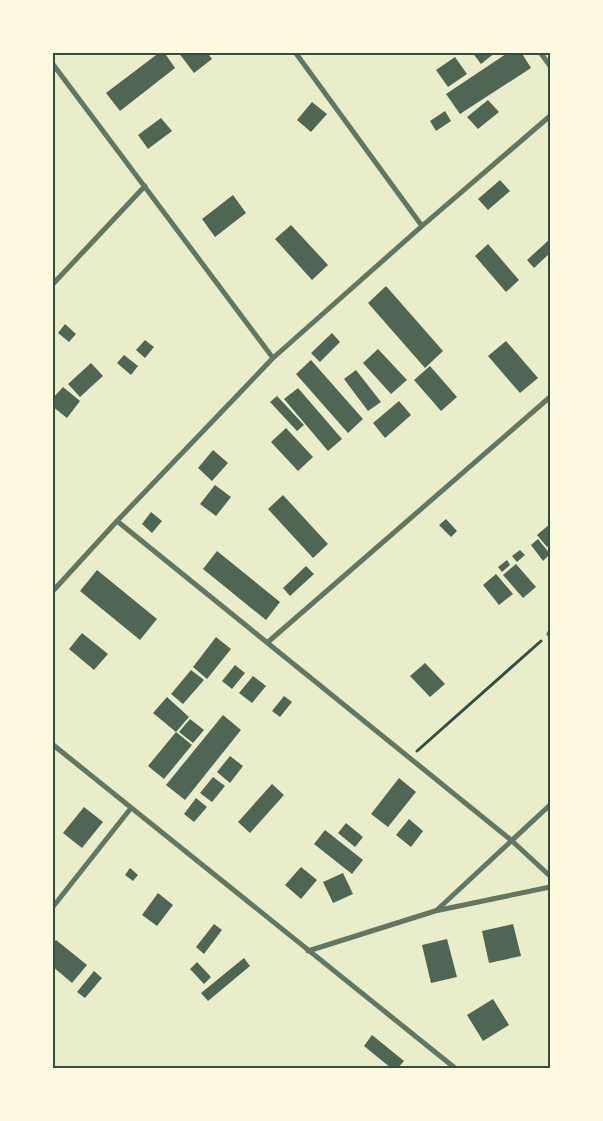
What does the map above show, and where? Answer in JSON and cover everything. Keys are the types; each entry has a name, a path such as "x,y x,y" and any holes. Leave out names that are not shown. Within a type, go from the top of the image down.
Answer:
{"street":[{"path":"295,52 422,226"},
{"path":"540,52 550,66"},
{"path":"52,63 273,358"},
{"path":"52,592 273,358 550,116"},
{"path":"52,285 145,186"},
{"path":"268,642 550,397"},
{"path":"117,521 268,642 408,759 511,840 550,876"},
{"path":"52,744 455,1068"},
{"path":"436,911 550,805"},
{"path":"52,908 131,808"},
{"path":"308,951 436,911 550,886"}],"path":[{"path":"408,759 550,633"}],"building":[{"path":"160,52 164,52 175,68 120,111 106,93"},
{"path":"178,52 207,52 212,59 194,73"},
{"path":"472,52 496,52 481,64"},
{"path":"509,52 521,52 531,68 460,114 446,94"},
{"path":"455,57 467,74 448,87 436,70"},
{"path":"488,100 499,112 478,129 467,117"},
{"path":"312,102 327,114 311,132 297,120"},
{"path":"445,111 451,121 436,131 430,121"},
{"path":"161,118 172,131 148,149 138,135"},
{"path":"500,180 510,191 488,210 478,199"},
{"path":"233,195 246,213 215,237 202,219"},
{"path":"291,225 328,265 312,280 275,239"},
{"path":"550,239 550,253 534,268 527,260"},
{"path":"488,244 519,280 506,292 475,256"},
{"path":"386,286 443,351 425,368 368,303"},
{"path":"65,324 76,334 69,342 58,333"},
{"path":"332,333 340,342 320,362 311,353"},
{"path":"145,340 154,347 145,358 136,350"},
{"path":"506,341 538,378 520,393 488,356"},
{"path":"378,349 407,380 391,394 363,363"},
{"path":"124,355 138,366 131,375 117,363"},
{"path":"311,360 363,419 348,433 296,374"},
{"path":"91,363 103,376 80,397 68,384"},
{"path":"430,366 457,397 441,411 414,380"},
{"path":"356,370 381,402 368,411 344,379"},
{"path":"63,387 80,401 67,418 52,406 52,399"},
{"path":"298,388 342,439 328,451 284,399"},
{"path":"277,396 304,425 297,431 270,402"},
{"path":"399,401 411,415 385,438 373,423"},
{"path":"286,428 313,457 298,471 271,442"},
{"path":"213,450 228,463 212,481 198,468"},
{"path":"215,485 231,497 216,516 200,504"},
{"path":"283,495 328,544 313,558 268,509"},
{"path":"151,512 162,521 152,533 142,524"},
{"path":"446,519 457,531 451,537 439,525"},
{"path":"550,524 550,544 547,547 537,535"},
{"path":"538,539 550,554 543,561 531,545"},
{"path":"520,550 525,555 517,562 512,556"},
{"path":"217,551 280,602 266,620 203,569"},
{"path":"507,560 510,565 502,572 498,567"},
{"path":"516,564 536,587 523,598 503,575"},
{"path":"306,566 314,574 290,596 283,588"},
{"path":"97,570 157,619 140,640 80,591"},
{"path":"496,574 513,594 499,605 483,585"},
{"path":"82,633 108,654 94,670 69,649"},
{"path":"216,637 231,649 207,679 193,667"},
{"path":"425,663 445,684 430,697 410,676"},
{"path":"235,665 245,673 232,689 222,681"},
{"path":"191,670 204,680 183,704 171,694"},
{"path":"253,676 266,686 252,703 239,693"},
{"path":"284,696 292,702 280,717 272,711"},
{"path":"167,697 189,717 176,732 153,713"},
{"path":"223,715 241,730 185,800 166,785"},
{"path":"190,719 204,730 193,743 179,732"},
{"path":"176,732 192,745 164,779 148,766"},
{"path":"230,756 243,766 230,783 217,772"},
{"path":"213,777 225,786 212,802 200,793"},
{"path":"399,778 416,792 388,827 371,814"},
{"path":"272,784 284,795 250,833 238,822"},
{"path":"196,798 207,807 194,822 184,814"},
{"path":"84,807 103,822 82,848 63,833"},
{"path":"409,819 423,831 411,847 396,835"},
{"path":"346,823 363,837 355,847 338,833"},
{"path":"325,830 363,860 352,874 314,844"},
{"path":"301,867 317,880 301,899 285,885"},
{"path":"130,868 138,875 133,881 125,875"},
{"path":"343,873 353,894 333,903 323,882"},
{"path":"158,893 173,905 157,926 142,915"},
{"path":"214,924 222,930 204,954 196,947"},
{"path":"513,924 521,956 489,963 482,931"},
{"path":"447,939 457,977 431,983 422,945"},
{"path":"56,940 87,965 72,983 52,966 52,945"},
{"path":"244,958 250,966 208,1001 201,993"},
{"path":"197,962 211,977 204,984 190,969"},
{"path":"94,971 102,978 85,998 77,992"},
{"path":"493,999 509,1025 483,1041 467,1015"},
{"path":"372,1035 404,1061 398,1068 391,1068 364,1046"}]}
